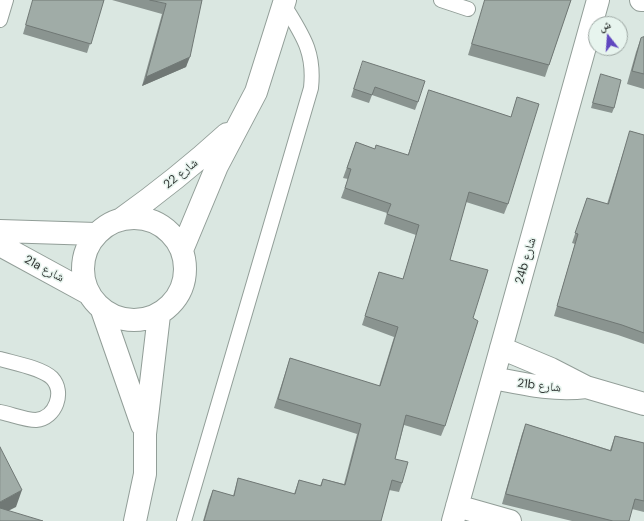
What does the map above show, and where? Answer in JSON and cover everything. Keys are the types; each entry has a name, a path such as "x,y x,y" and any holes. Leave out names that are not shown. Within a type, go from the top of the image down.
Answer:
{"street":[{"name":"24b شارع","path":"455,514 598,0"},
{"name":"شارع 22","path":"182,250 202,200 256,92 285,2"},
{"name":"شارع 22","path":"120,220 161,191 239,124"},
{"path":"102,310 120,319 140,321 159,315 171,306 180,294 185,280 186,265 182,250 172,234 157,223 139,218 120,220 107,225 96,234 89,244 84,256 83,281 88,293 102,310 145,434"},
{"path":"0,232 96,234"},
{"name":"21a شارع","path":"0,246 88,293"},
{"path":"135,521 145,474 145,434 159,315"},
{"name":"21b شارع","path":"501,348 551,368 586,387 644,404"},
{"name":"21b شارع","path":"493,378 546,388 586,387"},
{"path":"455,514 510,521"}],"lane":[{"path":"0,20 6,0"},
{"path":"441,0 468,9"},
{"path":"184,521 310,88 312,61 308,46 285,2"},
{"path":"0,359 42,372 51,378 57,387 59,398 55,408 47,416 36,420 0,412"}],"building":[{"path":"33,0 104,0 91,44 26,25"},
{"path":"150,0 202,0 190,57 146,77 166,4"},
{"path":"485,0 571,0 549,65 472,44"},
{"path":"644,37 644,74 632,71 641,38"},
{"path":"363,61 425,81 418,102 375,87 372,95 354,89"},
{"path":"601,74 621,80 614,108 593,103"},
{"path":"429,90 511,117 517,97 539,104 508,204 469,192 450,260 488,270 473,318 478,321 445,426 406,415 395,459 408,462 402,483 392,480 381,521 204,521 213,490 234,496 238,478 295,494 299,480 321,486 323,479 345,485 361,424 278,399 290,358 380,386 398,327 365,316 379,272 403,279 419,225 387,214 391,204 345,188 351,169 347,168 356,142 375,149 376,145 408,155"},
{"path":"630,131 644,135 644,333 557,306 578,234 575,233 587,198 608,204"},
{"path":"526,424 611,451 615,436 644,443 644,501 635,499 629,521 613,521 506,494"},
{"path":"0,447 22,490 0,502"},
{"path":"0,508 43,521 0,521"}]}
